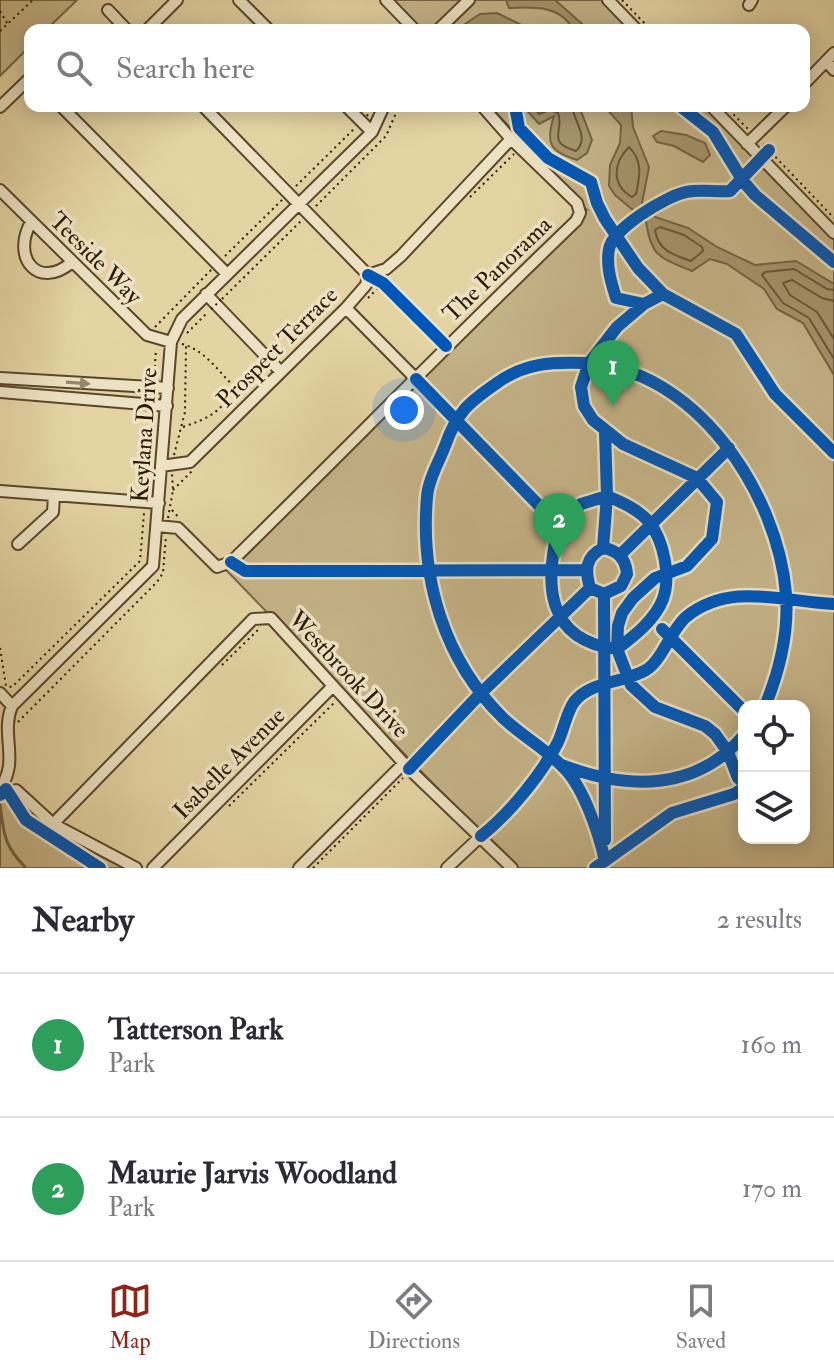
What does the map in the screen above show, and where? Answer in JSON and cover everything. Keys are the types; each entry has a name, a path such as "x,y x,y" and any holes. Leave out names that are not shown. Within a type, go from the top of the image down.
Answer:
{"street":[{"path":"153,24 177,0"},
{"path":"239,0 263,24"},
{"path":"386,0 409,24"},
{"path":"444,24 469,0"},
{"path":"608,0 631,24"},
{"path":"108,10 121,24"},
{"path":"810,78 830,57 834,70"},
{"path":"0,107 24,84"},
{"path":"70,112 226,273"},
{"path":"209,112 368,275"},
{"path":"352,112 372,132"},
{"name":"Keylana Drive","path":"12,706 153,566 166,466 171,342 182,319 372,132 381,112"},
{"name":"The Panorama","path":"157,526 178,528 217,567 231,562 446,346 576,221 580,213 577,203 487,112"},
{"path":"718,112 751,140 762,156 834,233"},
{"path":"751,140 780,112"},
{"name":"Prospect Terrace","path":"166,466 190,462 281,372 349,311 366,285 368,275 386,269 401,256 511,139"},
{"name":"Teeside Way","path":"0,190 147,335 171,342"},
{"path":"31,222 23,245 26,260 33,268 57,272 71,263"},
{"path":"206,294 281,372"},
{"path":"349,311 416,379"},
{"path":"0,378 168,388"},
{"path":"0,392 167,406"},
{"path":"0,491 159,503"},
{"path":"18,544 53,512 54,495"},
{"name":"Westbrook Drive","path":"53,824 253,619 271,618 331,689 403,765 512,868"},
{"name":"Isabelle Avenue","path":"153,868 331,689"},
{"path":"0,693 12,706 4,725 9,772 0,788"},
{"path":"299,868 403,765"},
{"path":"16,790 53,824 136,868"},
{"path":"447,868 481,836"}],"path":[{"path":"0,31 33,0"},
{"path":"622,0 645,24"},
{"path":"0,11 7,24"},
{"path":"153,387 155,326 362,122 368,112"},
{"path":"730,112 762,156 834,218"},
{"path":"461,206 517,151"},
{"path":"349,311 395,271"},
{"path":"368,275 393,293"},
{"path":"166,466 185,412 184,336 221,300"},
{"path":"171,342 185,345 212,363 233,387 252,401"},
{"path":"181,428 212,416 226,403 233,387"},
{"path":"0,648 6,686 12,687 140,561 152,404"},
{"path":"173,490 195,468"},
{"path":"172,510 182,520"},
{"path":"217,670 260,627 267,627"},
{"path":"230,805 337,700 331,689"},
{"path":"313,868 408,774 403,765"}],"shaded area":[{"path":"0,0 77,0 52,24 24,24 24,52 0,76"},
{"path":"391,0 602,0 625,24 413,24"},
{"path":"496,112 710,112 834,240 834,868 515,868 227,571 587,210"},
{"path":"9,789 43,821 126,868 0,868 0,798"}],"water":[{"path":"506,0 555,0 582,24 569,24 546,9 509,8"},
{"path":"497,13 520,24 465,24 480,14"},
{"path":"528,112 581,112 592,140 587,153 577,160 555,150 550,140 554,116 539,124"},
{"path":"609,112 632,112 633,127 649,167 642,203 655,217 688,228 717,247 755,265 796,261 834,284 834,375 803,323 777,309 764,289 727,264 710,259 692,271 659,255 651,242 646,221 615,195 609,186 610,165 620,143 621,125"},
{"path":"661,131 686,135 705,143 710,155 703,162 674,146 657,142 653,136"}],"waterway":[{"path":"0,805 6,840 26,868"}],"cycle path":[{"path":"516,112 519,128 548,158 591,182 605,219 638,268 663,294 736,334 775,394 834,453"},
{"path":"688,112 713,132 755,195 834,262"},
{"path":"644,304 616,298 608,262 609,249 619,232 641,214 677,195 697,191 730,191 769,150"},
{"path":"368,275 383,283 446,346"},
{"path":"663,294 644,304 617,327 589,363 581,387 584,406 593,420 623,444 697,478 717,502 712,539 687,566 655,578 633,598 622,613 617,649 631,685 655,707 705,726 715,734 728,752 738,778"},
{"path":"605,861 590,812 578,787 564,768 503,718 483,695 465,671 440,616 428,558 428,491 454,425 471,403 518,371 549,364 583,363 623,370 660,386 694,411 723,442 748,477 767,516 780,555 786,594 785,638 767,700"},
{"path":"416,379 559,526 552,568 555,606 575,634 593,644 617,649 649,621 663,599 666,570 659,539 640,513 607,496 581,504 559,526"},
{"path":"603,548 607,496 605,431"},
{"path":"620,555 729,448"},
{"path":"603,548 620,556 627,574 621,586 604,594 590,588 587,575 590,560 603,548"},
{"path":"231,562 245,571 586,570"},
{"path":"409,769 481,693 590,588"},
{"path":"604,594 605,840"},
{"path":"481,836 534,780 558,742 574,702 589,690 646,670 686,617 703,606 739,597 834,604"},
{"path":"662,629 738,705"},
{"path":"562,765 611,779 659,781 704,767 725,754 738,741"},
{"path":"0,795 6,789 26,820 100,868"},
{"path":"595,868 672,813 738,792"}],"place":[{"name":"Tatterson Park","path":"613,406"},
{"name":"Maurie Jarvis Woodland","path":"559,559"}]}
